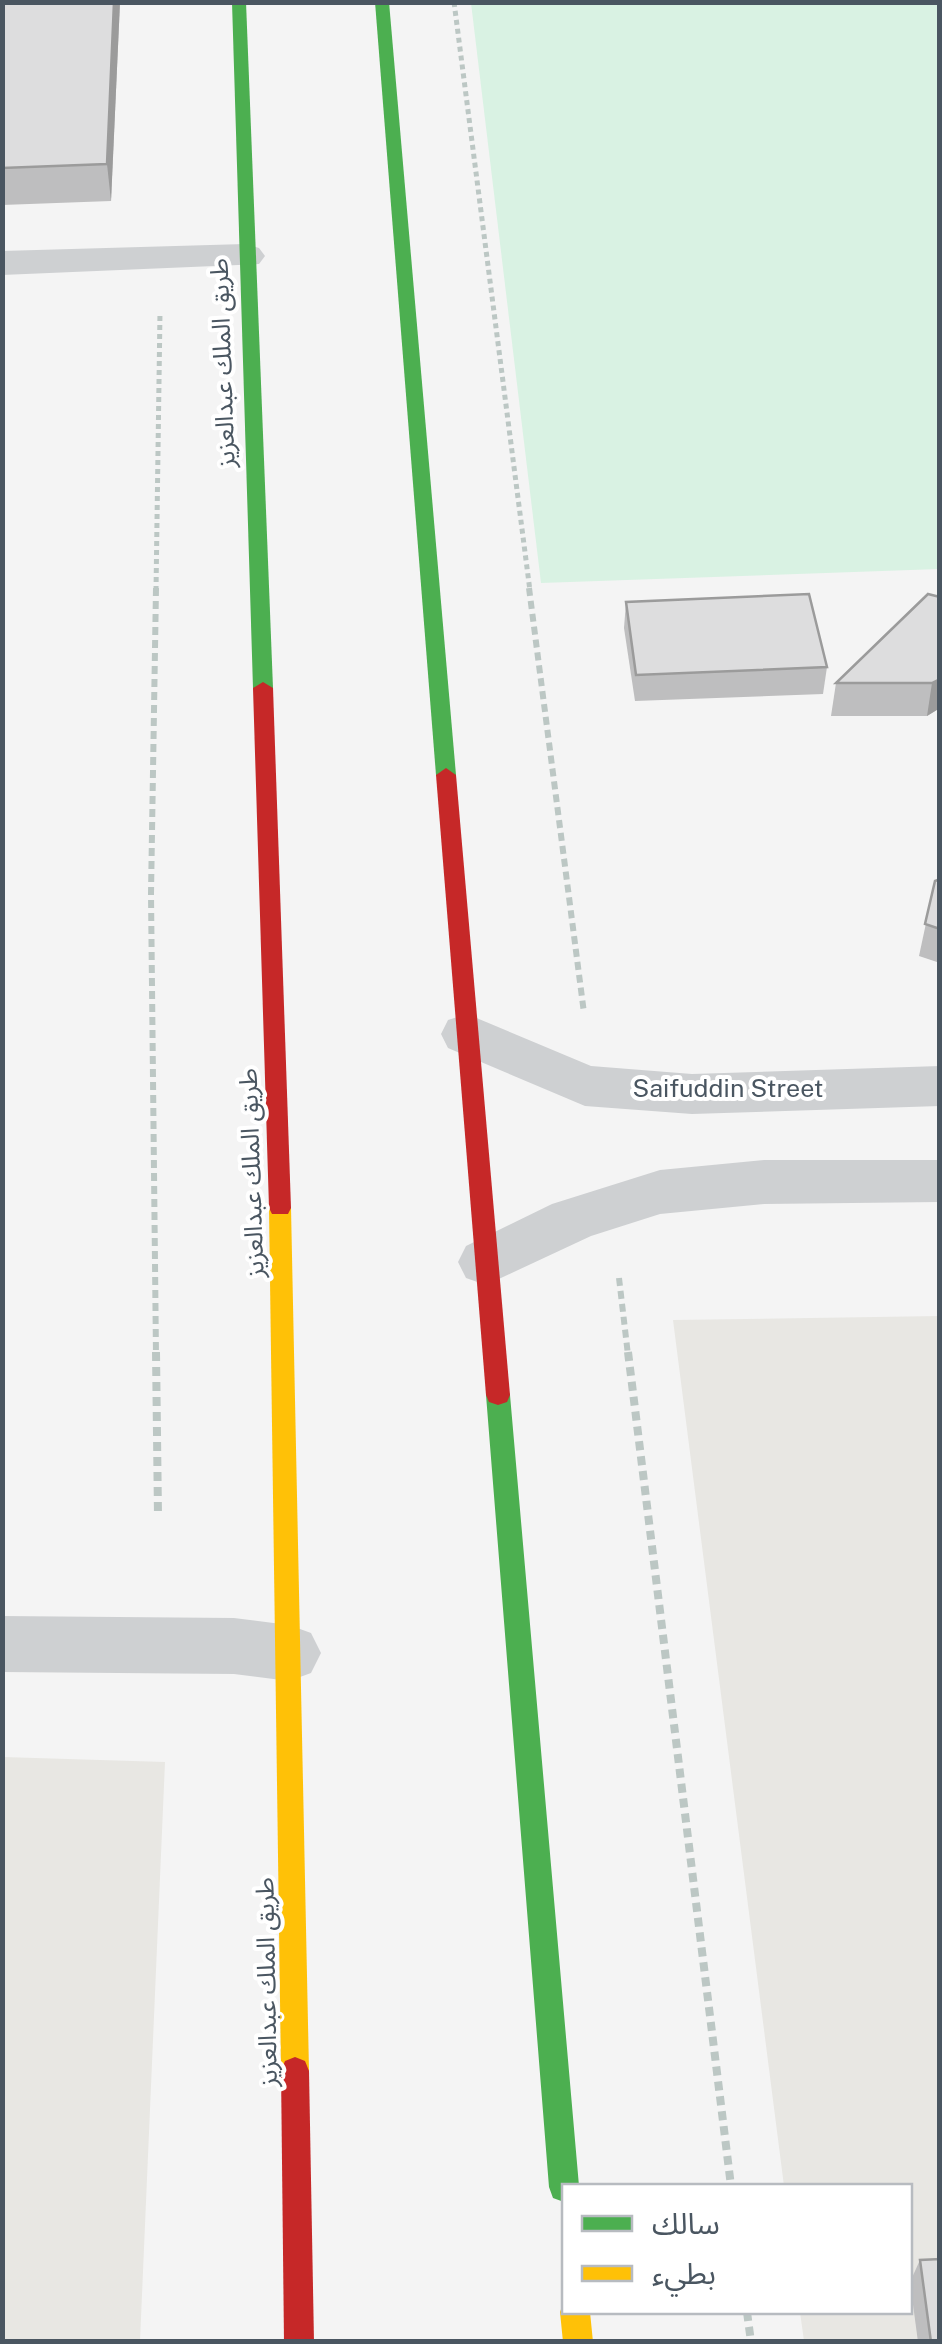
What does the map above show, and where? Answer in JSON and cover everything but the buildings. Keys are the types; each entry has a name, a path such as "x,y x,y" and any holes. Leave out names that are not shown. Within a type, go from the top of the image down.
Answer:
{"main road":[{"name":"طريق الملك عبدالعزيز","path":"239,2 285,1339 299,2342"},
{"path":"382,2 564,2184"},
{"path":"575,2314 578,2342"}],"street":[{"path":"2,263 245,256"},
{"name":"Saifuddin Street","path":"467,1034 585,1086 692,1094 940,1086"},
{"path":"486,1262 572,1220 660,1192 764,1182 940,1180"},
{"path":"2,1644 234,1646 290,1653"}],"path":[{"path":"454,2 586,1024"},
{"path":"158,1516 151,894 160,304"},
{"path":"619,1278 732,2184"},
{"path":"747,2314 750,2342"}],"shaded area":[{"path":"939,1316 939,2341 804,2341 800,2314 912,2314 912,2184 784,2184 673,1320"},
{"path":"3,1757 165,1762 140,2341 3,2341"}],"green space":[{"path":"471,3 939,3 939,569 541,583"}],"traffic: fast":[{"path":"239,2 263,688"},
{"path":"382,2 446,775"},
{"path":"498,1395 564,2184"}],"traffic: slow":[{"path":"280,1208 295,2071"},
{"path":"575,2314 578,2342"}],"traffic: jam":[{"path":"263,688 280,1208"},
{"path":"446,775 498,1395"},
{"path":"295,2071 299,2342"}]}
